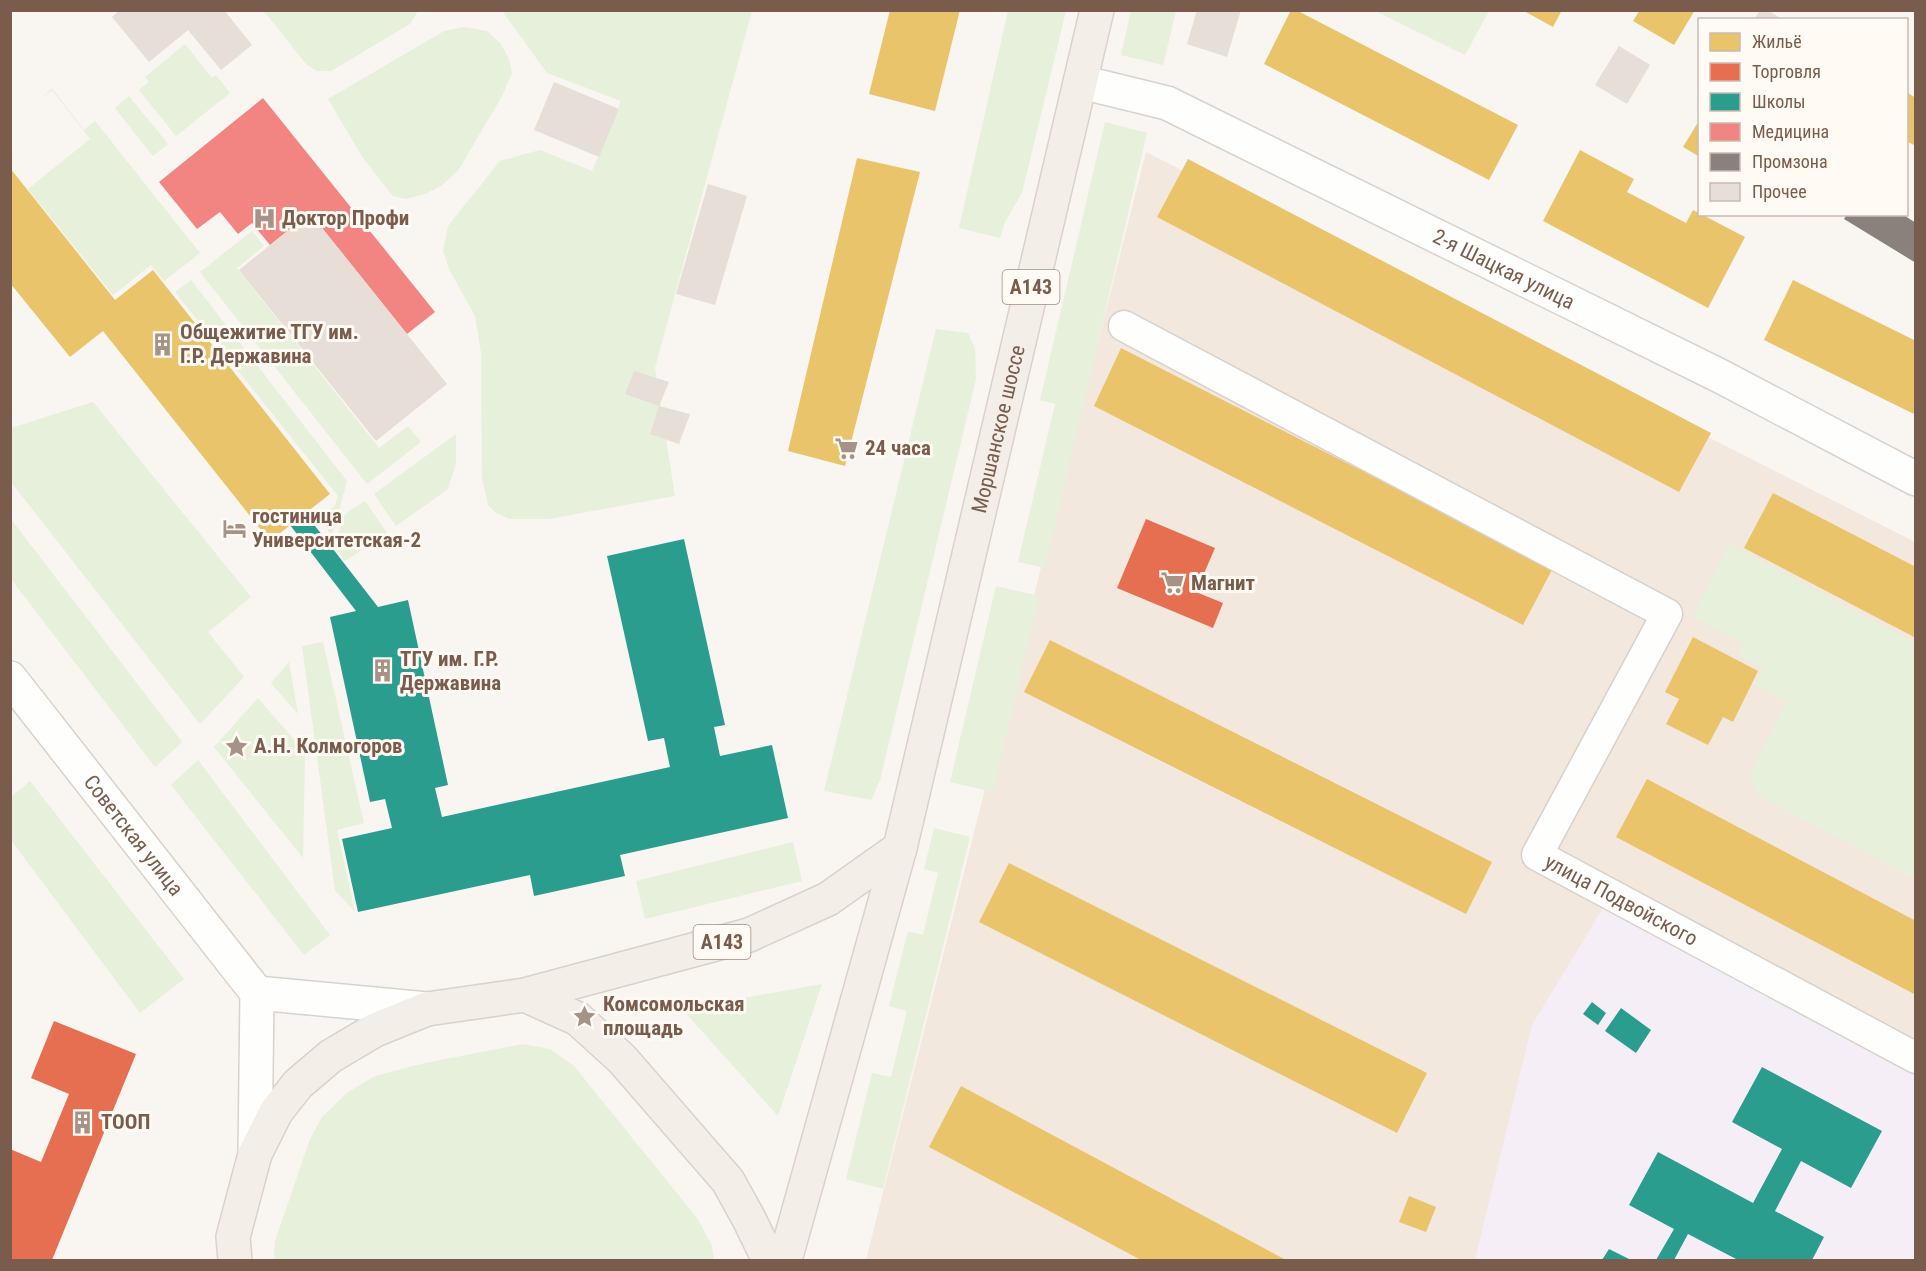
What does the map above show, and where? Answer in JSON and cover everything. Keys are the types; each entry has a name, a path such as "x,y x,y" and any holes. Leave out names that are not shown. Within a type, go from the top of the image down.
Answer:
{"main road":[{"name":"Моршанское шоссе","path":"785,1260 900,848 1097,10"},
{"name":"А143","path":"525,996 749,935 828,899 900,848"},
{"path":"229,1253 255,1154 276,1112 298,1084 331,1056 375,1030 427,1009 525,996 578,1019 622,1059 728,1181 768,1260"}],"street":[{"name":"2-я Шацкая улица","path":"1081,82 1167,103 1720,376 1916,479"},
{"name":"улица Подвойского","path":"1124,326 1667,614 1537,855 1916,1058"},
{"name":"Советская улица","path":"10,678 257,993"},
{"path":"255,1154 257,993 427,1009"}],"shaded area":[{"path":"1146,152 1915,542 1915,1260 866,1260"},
{"path":"1605,905 1915,1076 1915,1260 1475,1260 1532,1025"}],"green space":[{"path":"264,11 418,11 410,24 331,71 317,71 306,64"},
{"path":"502,11 752,11 655,368 675,496 549,519 509,519 496,513 488,505 482,478 481,353 475,316 449,269 443,251 448,226 500,161 540,150 592,171 621,101 547,73"},
{"path":"1008,11 1066,11 1022,193 1005,222 1000,238 959,228"},
{"path":"1131,11 1176,11 1163,65 1121,55"},
{"path":"1375,11 1489,11 1465,55"},
{"path":"464,27 487,31 501,44 509,59 512,73 502,96 458,171 441,186 425,194 406,199 393,196 363,158 328,99 444,31"},
{"path":"185,44 212,78 216,75 230,93 176,136 139,90 149,82 145,77"},
{"path":"52,88 84,130 95,121 200,253 164,281 151,265 113,295 28,189 90,139 52,90 40,100"},
{"path":"129,96 168,144 153,156 115,108"},
{"path":"1105,122 1147,133 1045,568 1018,562 1055,404 1040,400"},
{"path":"252,231 264,246 237,268 379,448 408,426 421,442 367,484 200,272"},
{"path":"191,280 347,481 332,536 319,517 335,506 338,496 175,292"},
{"path":"936,329 968,333 975,349 976,379 880,780 871,800 824,791"},
{"path":"93,402 251,597 208,632 244,677 200,724 11,482 11,428"},
{"path":"456,434 456,463 448,489 396,526 374,494"},
{"path":"365,501 387,533 345,561 334,545 345,514"},
{"path":"10,518 182,742 155,767 11,579"},
{"path":"1730,544 1915,643 1915,879 1761,797 1753,784 1750,772 1787,703 1755,685 1764,669 1738,655 1743,643 1692,616"},
{"path":"996,586 1039,596 993,792 950,782"},
{"path":"323,642 364,823 337,830 355,912 335,890 302,646"},
{"path":"289,662 298,714 271,683"},
{"path":"258,698 305,752 303,858 214,747"},
{"path":"198,760 330,935 304,955 171,785"},
{"path":"30,781 184,979 140,1013 11,840 11,797"},
{"path":"934,828 970,837 883,1189 846,1179 872,1073 891,1077 907,1011 889,1006 908,931 923,935 938,873 924,869"},
{"path":"793,842 802,881 645,919 636,881"},
{"path":"822,984 778,1116 682,1009"},
{"path":"523,1044 550,1049 574,1066 697,1218 712,1246 714,1260 274,1260 275,1241 310,1139 322,1117 348,1092 375,1076 425,1063"}],"building: Жильё":[{"path":"890,10 960,10 935,111 869,94"},
{"path":"1291,10 1296,10 1518,125 1489,180 1264,64"},
{"path":"1522,10 1562,10 1553,27"},
{"path":"1640,10 1695,10 1674,45 1633,21"},
{"path":"1908,93 1916,98 1916,146 1908,142"},
{"path":"1698,122 1698,156 1683,147"},
{"path":"1580,150 1634,179 1627,192 1686,223 1693,210 1698,213 1698,216 1705,216 1745,237 1708,308 1543,221"},
{"path":"857,158 920,172 845,466 788,451"},
{"path":"1188,159 1711,433 1679,492 1157,217"},
{"name":"Общежитие ТГУ им. Г.Р. Державина","path":"10,168 115,300 153,270 330,494 270,541 103,331 70,357 10,283"},
{"path":"1793,280 1916,341 1916,415 1764,340"},
{"path":"1121,348 1553,568 1523,625 1094,406"},
{"path":"1773,493 1916,567 1916,638 1744,548"},
{"path":"1693,637 1758,671 1733,722 1723,717 1708,745 1666,724 1679,699 1665,692"},
{"path":"1050,640 1492,862 1466,914 1024,692"},
{"path":"1647,779 1916,921 1916,995 1616,837"},
{"path":"1009,863 1427,1073 1397,1133 979,922"},
{"path":"961,1086 1286,1260 1141,1260 929,1147"},
{"path":"1409,1196 1436,1207 1426,1232 1399,1222"}],"building: Торговля":[{"path":"1146,519 1215,548 1196,592 1223,603 1213,628 1117,588"},
{"name":"ТООП","path":"54,1021 136,1054 52,1260 10,1260 10,1149 41,1162 69,1094 31,1078"}],"building: Школы":[{"name":"ТГУ им. Г.Р. Державина","path":"305,513 378,607 408,600 448,785 435,788 442,817 670,767 664,738 648,741 607,556 684,539 725,725 714,727 720,756 772,745 788,818 620,855 625,876 534,896 530,875 358,912 342,839 392,828 385,799 370,802 330,617 356,611 290,525"},
{"path":"1592,1002 1606,1013 1598,1025 1583,1014"},
{"path":"1621,1008 1651,1030 1636,1053 1605,1031"},
{"path":"1762,1067 1882,1131 1851,1188 1801,1161 1775,1211 1824,1237 1812,1260 1738,1260 1688,1234 1674,1260 1656,1260 1674,1229 1629,1205 1658,1152 1753,1203 1782,1149 1732,1122"},
{"path":"1609,1249 1631,1260 1602,1260"}],"building: Медицина":[{"name":"Доктор Профи","path":"263,98 435,312 407,334 310,213 270,245 252,223 238,234 220,212 197,229 159,182"}],"building: Промзона":[{"path":"1846,216 1905,216 1916,223 1916,263 1844,219"}],"building: Прочее":[{"path":"120,10 224,10 252,45 221,70 188,30 149,62 112,17"},
{"path":"1197,10 1241,10 1227,57 1187,44"},
{"path":"1760,10 1768,10 1780,18 1755,18"},
{"path":"1619,46 1650,65 1627,104 1595,85"},
{"path":"554,82 619,109 599,157 534,130"},
{"path":"708,184 747,196 715,305 676,294"},
{"path":"310,213 447,384 376,441 239,270"},
{"path":"634,371 669,382 659,406 625,394"},
{"path":"659,406 690,414 679,444 650,434"}],"place":[{"name":"Доктор Профи","path":"264,218"},
{"name":"Общежитие ТГУ им. Г.Р. Державина","path":"162,344"},
{"name":"24 часа","path":"847,448"},
{"name":"гостиница Университетская-2","path":"234,528"},
{"name":"Магнит","path":"1173,583"},
{"name":"ТГУ им. Г.Р. Державина","path":"382,671"},
{"name":"А.Н. Колмогоров","path":"236,746"},
{"name":"Комсомольская площадь","path":"585,1016"},
{"name":"ТООП","path":"83,1122"}]}
